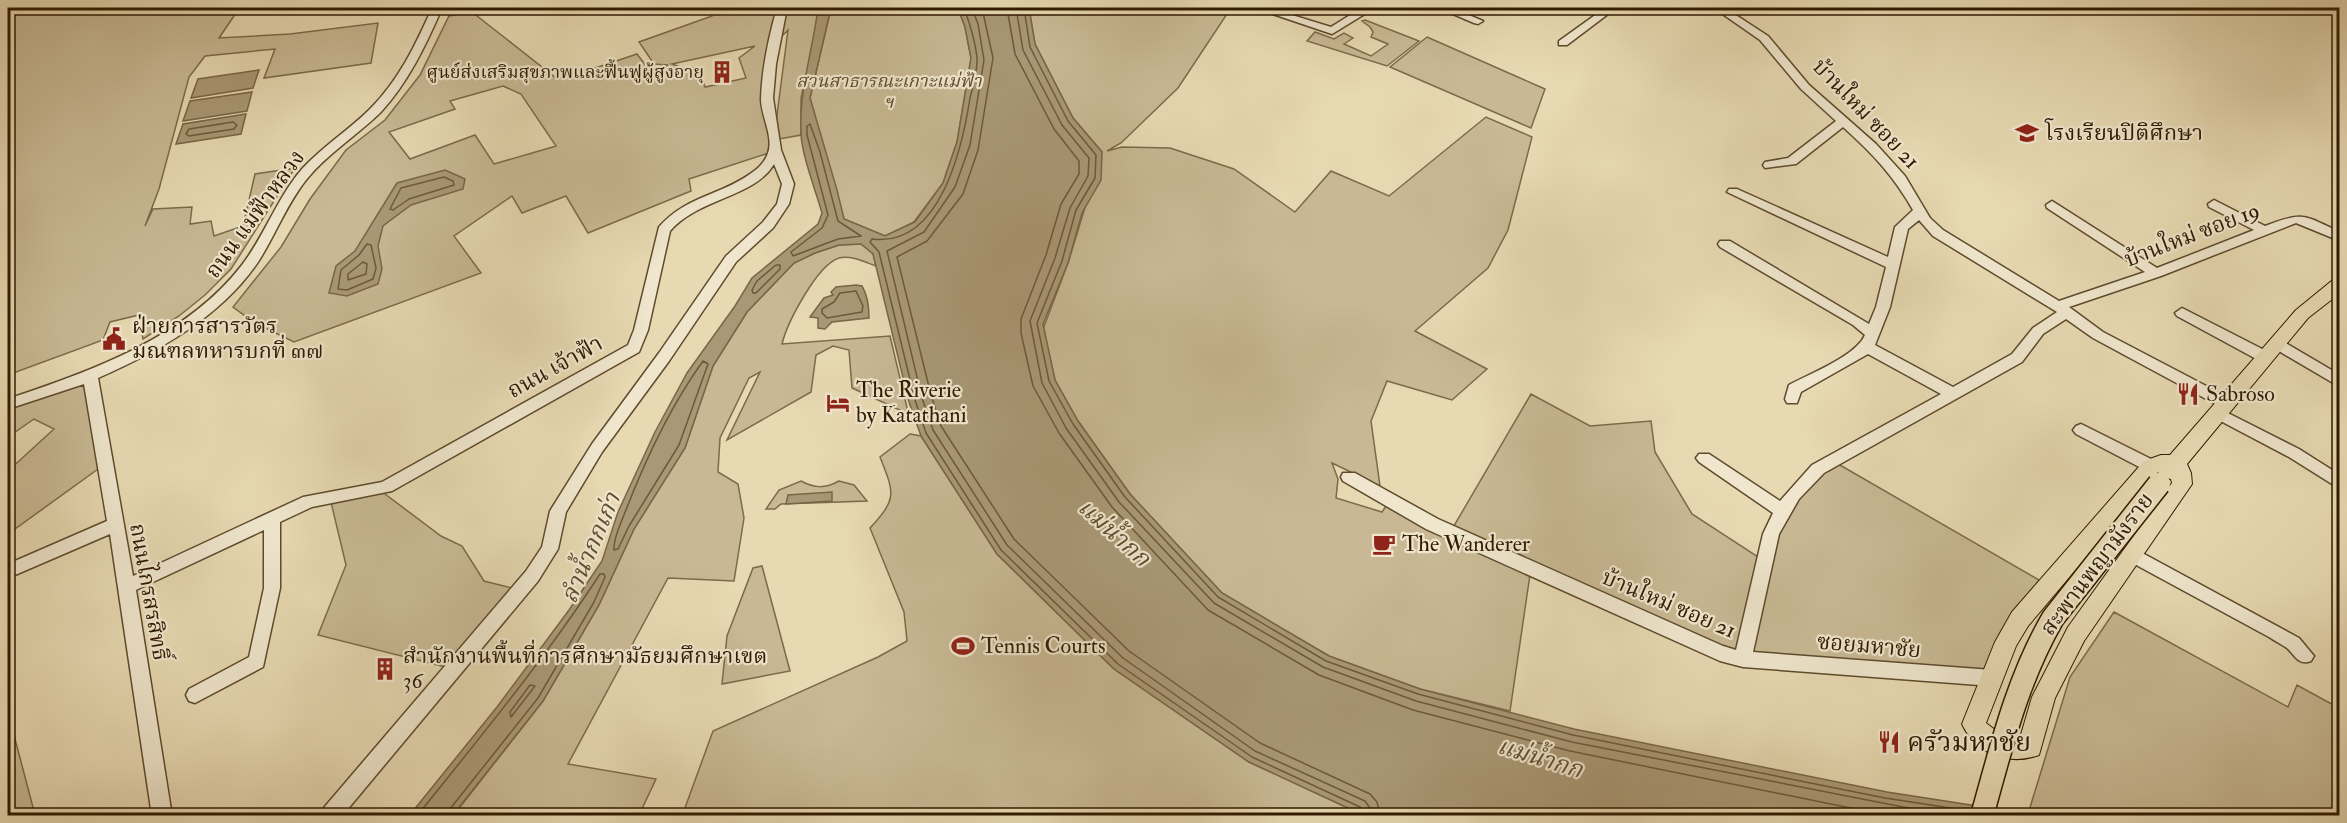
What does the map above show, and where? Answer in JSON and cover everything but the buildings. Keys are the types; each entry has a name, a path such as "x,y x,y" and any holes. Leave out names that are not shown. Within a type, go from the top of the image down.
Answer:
{"main road":[{"path":"2176,463 2181,473 2182,484 2076,634 2051,679 2044,697 2034,741 2030,747 2024,750 2012,750 1983,737 1974,724 2006,642 2040,593 2155,475 2176,463 2302,314 2340,283"},
{"name":"สะพานพญามังราย","path":"1982,816 2013,706 2032,653 2053,618 2155,475"}],"street":[{"name":"ถนน แม่ฟ้าหลวง","path":"8,404 90,376 207,309 236,282 248,266 307,170 382,103 411,64 437,8"},
{"path":"329,816 532,576 550,549 558,511 597,448 664,357 731,259 768,225 783,204 788,183 775,151 767,101 782,8"},
{"path":"1260,8 1332,32 1363,12 1354,8"},
{"path":"1444,8 1478,21"},
{"path":"1563,43 1611,8"},
{"name":"บ้านใหม่ ซอย 21","path":"1719,8 1764,38 1805,87 1872,147 1901,179 1924,220 1938,233 2063,309 2098,335 2222,408 2340,483"},
{"path":"1769,165 1792,160 1843,121"},
{"name":"ถนน เจ้าฟ้า","path":"127,587 309,501 386,487 634,348 641,330 664,230 671,219 686,208 748,181 766,167 775,151"},
{"path":"1734,192 1894,266"},
{"path":"2214,204 2264,230"},
{"path":"2052,205 2156,273"},
{"path":"1792,399 1794,389 1855,356 1870,341 1894,266 1902,227 1920,211"},
{"name":"บ้านใหม่ ซอย 19","path":"2063,309 2295,219 2305,220 2340,237"},
{"path":"1725,244 1858,322 1870,341 1952,393"},
{"name":"บ้านใหม่ ซอย 21","path":"1349,477 1432,524 1720,653 1743,659 1771,534 1793,495 1818,470 2017,358 2038,331 2063,309"},
{"path":"2182,313 2340,382"},
{"name":"ถนนไกรสรสิทธิ์","path":"90,376 114,525 127,587 162,816"},
{"path":"2081,430 2155,475"},
{"path":"1704,458 1782,511"},
{"path":"195,695 251,667 258,658 272,588 272,518"},
{"path":"8,571 114,525"},
{"path":"2133,555 2275,632 2293,643 2305,656"},
{"name":"ซอยมหาชัย","path":"1743,659 1992,678"}],"green space":[{"path":"8,8 282,8 236,13 219,38 290,34 378,23 371,63 264,78 275,49 205,56 189,77 159,189 145,226 153,209 192,207 190,224 211,221 214,236 243,226 255,174 295,168 231,269 205,295 179,316 143,339 139,315 110,322 103,340 8,375"},
{"path":"710,8 818,8 815,36 801,98 801,135 773,140 775,151 689,179 691,191 588,233 566,196 522,213 512,196 454,236 481,273 294,342 255,323 233,307 281,247 310,199 346,150 385,120 420,75 449,16 472,12 556,78 575,75 637,54 649,70 668,65 654,64 639,42 712,16","holes":["788,30 774,138 767,101 776,42","755,46 739,58 746,78 705,87 698,67 686,69 672,64","503,86 521,94 556,146 494,164 475,135 410,159 389,132 455,109 450,101"]},
{"name":"สวนสาธารณะเกาะแม่ฟ้า ฯ","path":"831,8 958,8 965,27 971,58 957,142 943,183 914,222 885,236 844,219 810,98"},
{"path":"1029,8 1229,8 1178,88 1121,143 1107,151 1122,147 1170,148 1234,169 1295,212 1331,171 1389,196 1486,117 1532,137 1508,230 1488,268 1415,331 1487,369 1452,400 1387,381 1371,421 1380,486 1332,463 1338,479 1336,498 1382,512 1390,500 1451,531 1531,394 1590,426 1651,421 1655,452 1692,514 1764,561 1793,495 1833,461 2039,580 1992,678 1743,659 1531,568 1510,711 1420,689 1329,656 1222,593 1130,494 1078,421 1055,380 1043,329 1068,263 1102,152 1073,118 1035,44"},
{"path":"1365,20 1419,41 1387,66 1307,41 1315,32 1334,39 1344,33 1353,38 1344,44 1371,56 1388,44 1371,37 1373,32 1362,21"},
{"path":"1427,37 1545,89 1531,128 1390,67"},
{"path":"861,244 873,253 876,266 848,257 839,258 830,263 804,296 782,344 890,336 908,412 852,388 849,350 833,346 816,355 811,392 727,440 760,372 749,378 720,438 718,472 738,484 744,518 734,581 668,578 568,764 656,779 639,815 453,816 543,701 599,605 634,529 685,448 713,366 747,312 794,263 839,245"},
{"path":"90,376 105,464 8,534 8,471 54,429 34,419 8,437 8,410"},
{"path":"910,434 921,436 997,554 1114,669 1249,762 1363,815 682,816 713,731 878,657 907,641 904,612 870,528 885,509 891,495 880,457"},
{"path":"801,481 820,487 839,481 854,485 867,501 781,504 775,509 766,509 779,490"},
{"path":"381,491 441,536 462,546 484,581 520,590 453,669 318,635 346,565 330,498"},
{"path":"762,566 790,671 722,684 727,636 753,568"},
{"path":"2114,612 2288,707 2297,685 2339,708 2339,815 2028,814 2070,677"},
{"path":"9,716 35,815 8,815"}],"water":[{"name":"แม่น้ำกก","path":"818,8 831,8 810,98 844,219 885,236 915,222 943,183 957,142 971,58 965,27 958,8 1029,8 1035,44 1073,118 1102,152 1101,180 1082,213 1068,263 1043,324 1055,380 1078,421 1130,494 1222,593 1329,656 1420,689 1574,729 1887,792 2036,815 1363,815 1249,762 1114,669 997,554 921,436 909,402 873,254 861,244 839,245 794,263 747,312 713,366 685,448 634,529 599,605 543,701 453,815 409,816 497,707 569,610 602,561 618,512 655,432 687,373 752,278 818,224 822,213 803,151 801,116 804,85"},
{"path":"259,70 253,88 191,98 198,79"},
{"path":"252,92 247,111 183,121 190,101"},
{"path":"246,114 241,134 176,144 183,124"},
{"path":"445,170 465,179 463,189 411,205 383,226 378,246 382,269 378,284 347,296 329,293 336,266 355,251 397,183"},
{"path":"862,286 866,294 869,318 832,322 825,329 818,328 818,318 810,317 824,298 833,295 831,292 836,287"},
{"path":"832,492 832,501 786,504 788,495"}],"place":[{"name":"ศูนย์ส่งเสริมสุขภาพและฟื้นฟูผู้สูงอายุ","path":"722,72"},
{"name":"โรงเรียนปิติศึกษา","path":"2027,133"},
{"name":"ฝ่ายการสารวัตร มณฑลทหารบกที่ ๓๗","path":"114,339"},
{"name":"Sabroso","path":"2188,394"},
{"name":"The Riverie by Katathani","path":"838,403"},
{"name":"The Wanderer","path":"1384,544"},
{"name":"Tennis Courts","path":"963,646"},
{"name":"สำนักงานพื้นที่การศึกษามัธยมศึกษาเขต 36","path":"385,669"},
{"name":"ครัวมหาชัย","path":"1889,742"}],"water label":[{"name":"ลำน้ำกกเก่า","path":"591,548"}]}
